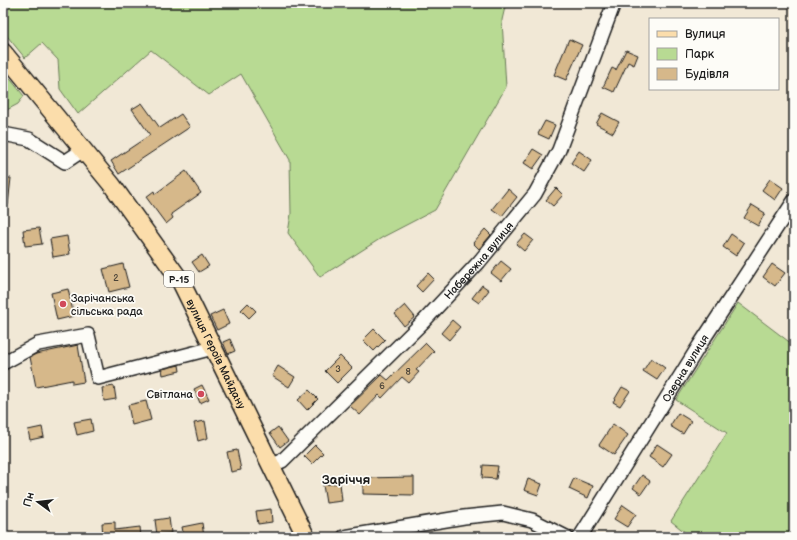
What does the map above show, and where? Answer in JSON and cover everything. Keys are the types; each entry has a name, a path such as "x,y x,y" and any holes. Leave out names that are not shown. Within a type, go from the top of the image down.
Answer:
{"main road":[{"name":"вулиця Героїв Майдану","path":"3,52 116,191 180,280 306,537"}],"street":[{"name":"Набережна вулиця","path":"270,466 282,461 424,321 479,262 535,194 559,150 614,3"},
{"path":"3,134 29,139 65,162 83,150"},
{"name":"Озерна вулиця","path":"580,537 699,346 794,201"},
{"path":"3,363 38,344 88,335 98,378 213,348"},
{"path":"344,537 464,517 503,513 532,520 566,537"}],"green space":[{"path":"3,3 506,3 502,20 506,87 435,210 383,237 320,277 288,233 291,214 290,160 241,74 209,95 151,50 78,114 60,89 58,60 42,43 25,58 3,31"},
{"path":"3,70 24,96 18,104 3,112"},
{"path":"738,303 792,344 794,341 794,537 691,537 671,521 727,433 676,400"}],"building":[{"path":"569,39 582,45 566,80 554,75"},
{"path":"626,50 638,55 634,65 628,62 614,92 603,87 612,68 616,70"},
{"path":"142,103 160,128 181,114 190,127 119,174 111,161 150,135 132,109"},
{"path":"602,113 619,122 613,133 596,124"},
{"path":"545,121 555,125 549,139 538,134"},
{"path":"533,149 543,155 533,169 524,163"},
{"path":"579,151 592,160 584,172 571,163"},
{"path":"186,171 201,193 171,214 173,218 166,224 146,197 154,191 155,194"},
{"path":"3,178 11,178 8,205 3,205"},
{"path":"770,179 783,188 775,200 762,190"},
{"path":"556,188 563,195 553,206 546,200"},
{"path":"508,189 517,197 502,216 492,209"},
{"path":"752,205 765,213 758,226 744,218"},
{"path":"39,228 42,244 25,246 23,230"},
{"path":"485,229 491,235 479,249 473,243"},
{"path":"525,234 533,240 524,251 516,244"},
{"path":"731,234 744,243 736,256 723,247"},
{"path":"67,236 70,254 53,257 50,239"},
{"path":"202,255 209,266 199,272 192,262"},
{"path":"501,261 511,269 501,281 491,273"},
{"path":"123,264 129,287 109,292 103,269"},
{"path":"772,264 785,273 775,286 763,277"},
{"path":"428,273 434,279 422,292 416,286"},
{"path":"482,285 489,290 479,303 472,298"},
{"name":"Зарічанська сільська рада","path":"68,289 74,316 57,320 51,293"},
{"path":"248,303 256,311 249,318 241,310"},
{"path":"405,305 415,317 404,326 395,314"},
{"path":"223,310 229,324 217,330 210,316"},
{"path":"452,320 460,327 449,340 441,333"},
{"path":"374,329 385,340 374,351 363,340"},
{"path":"230,339 235,351 228,354 223,342"},
{"path":"426,343 434,351 416,370 419,372 409,383 402,377 382,398 379,395 360,415 350,406 382,375 388,380"},
{"path":"78,345 84,382 72,384 72,380 36,387 30,357 36,354"},
{"path":"340,356 352,368 337,383 325,371"},
{"path":"651,358 665,368 657,380 643,371"},
{"path":"179,365 180,371 163,375 162,369"},
{"path":"278,366 295,377 289,387 272,376"},
{"name":"Світлана","path":"202,385 209,399 200,403 194,389"},
{"path":"114,386 116,399 104,401 102,388"},
{"path":"622,387 630,391 620,406 613,402"},
{"path":"309,390 318,399 307,410 298,400"},
{"path":"146,401 151,420 132,425 128,405"},
{"path":"678,413 691,421 683,434 670,426"},
{"path":"91,419 93,431 77,435 74,422"},
{"path":"205,421 208,438 198,441 194,423"},
{"path":"613,424 628,435 614,455 599,445"},
{"path":"42,427 44,437 30,440 28,430"},
{"path":"278,427 288,441 280,447 270,433"},
{"path":"657,444 672,454 663,467 649,457"},
{"path":"315,445 323,453 312,464 304,456"},
{"path":"237,450 241,470 231,472 227,452"},
{"path":"483,465 498,466 496,479 482,478"},
{"path":"642,475 650,481 641,494 633,488"},
{"path":"414,477 414,495 363,494 363,478"},
{"path":"574,478 593,486 588,498 569,489"},
{"path":"528,479 542,484 538,495 524,490"},
{"path":"340,483 342,501 326,503 323,485"},
{"path":"623,505 636,514 627,527 614,519"},
{"path":"271,509 272,522 258,524 256,511"},
{"path":"169,518 171,533 157,535 155,520"},
{"path":"115,522 115,530 140,527 141,537 103,537 102,523"},
{"path":"202,523 204,537 184,537 182,527"}],"place":[{"name":"Зарічанська сільська рада","path":"63,304"},
{"name":"Світлана","path":"201,394"}],"district":[{"name":"Заріччя","path":"346,479"}]}
